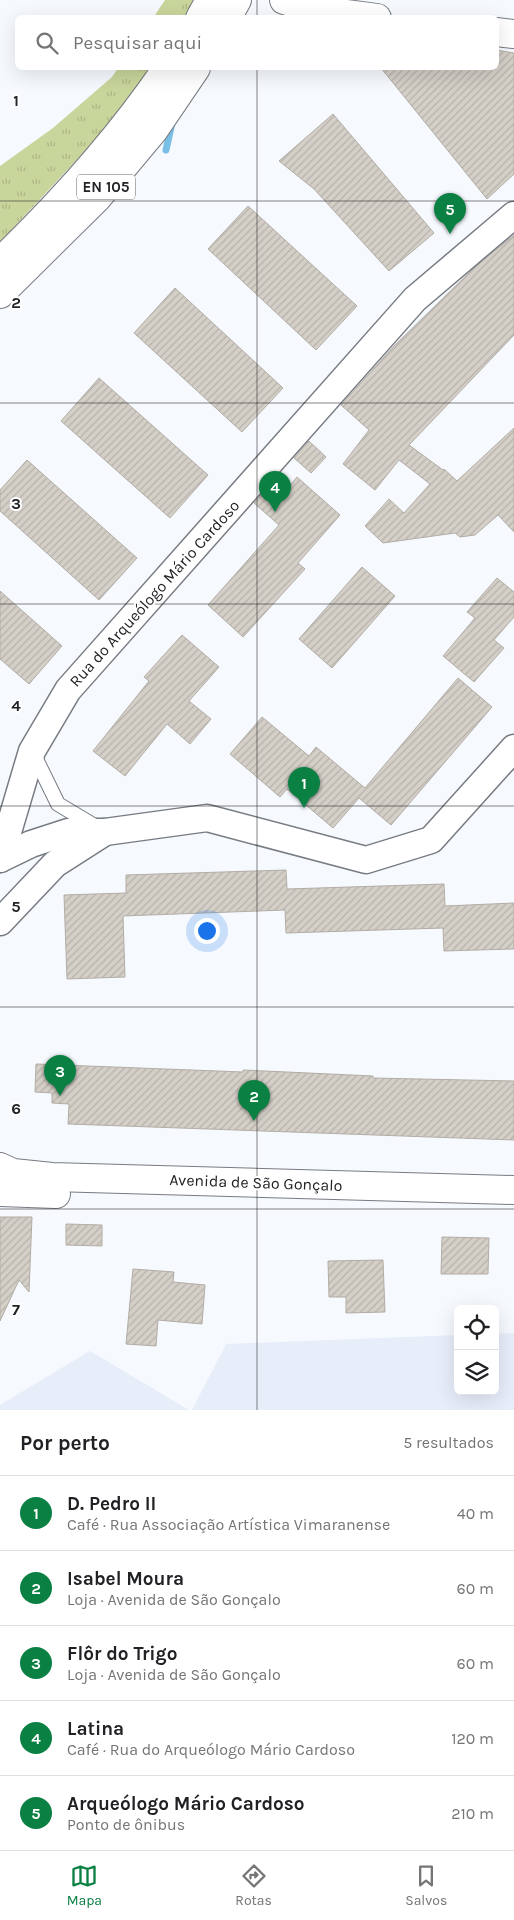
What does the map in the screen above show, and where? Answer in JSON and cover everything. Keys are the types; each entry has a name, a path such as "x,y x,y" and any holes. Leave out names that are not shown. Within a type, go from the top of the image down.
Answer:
{"main road":[{"path":"284,0 316,10 354,15"},
{"path":"207,15 227,6"},
{"path":"499,32 514,34"},
{"name":"EN 105","path":"0,262 61,201 94,164 167,70"},
{"name":"EN 105","path":"0,294 97,198 154,130 195,70"},
{"name":"Avenida de São Gonçalo","path":"0,1167 13,1173 52,1177 514,1190"},
{"name":"Avenida de São Gonçalo","path":"0,1192 514,1207"}],"street":[{"name":"Rua do Arqueólogo Mário Cardoso","path":"0,859 32,751 68,690 409,306 514,215"},
{"path":"0,859 31,844 68,832 105,832 207,818 366,860 431,840 514,748"},
{"path":"0,922 55,864 105,832"},
{"path":"0,859 31,866 55,864"}],"lane":[{"path":"32,751 58,804 105,832"}],"shaded area":[{"path":"514,1333 514,1410 192,1410 226,1344 454,1335 454,1395 499,1395 499,1334"},
{"path":"90,1351 189,1410 0,1410 0,1405"}],"green space":[{"path":"165,0 195,0 186,15 155,15"},
{"path":"117,70 152,70 127,106 0,242 0,166 53,128 112,77"}],"building":[{"path":"499,50 514,53 514,174 487,199 383,70 499,70"},
{"path":"333,114 434,233 389,271 314,189 279,161"},
{"path":"248,206 357,306 316,350 208,249"},
{"path":"514,235 514,335 409,445 444,469 457,481 514,428 514,532 498,515 475,535 460,537 455,533 383,543 365,526 389,499 404,513 430,484 399,460 375,490 343,464 369,430 341,405 394,346 475,267"},
{"path":"175,288 283,388 242,432 134,333"},
{"path":"99,378 208,475 170,518 61,421"},
{"path":"309,441 326,457 311,473 294,458"},
{"path":"27,460 137,558 99,600 0,511 0,490"},
{"path":"297,477 340,515 298,563 305,569 243,637 208,605 279,525 254,503 271,484 283,494"},
{"path":"362,567 395,596 332,668 299,639"},
{"path":"497,578 514,592 514,617 494,640 504,648 474,682 443,656 475,618 467,612"},
{"path":"0,591 62,646 29,684 0,659"},
{"path":"182,635 219,667 189,701 211,719 190,744 167,724 125,776 93,751 149,681 144,677"},
{"path":"458,678 492,707 391,825 359,798 333,828 287,789 280,797 230,754 262,717 309,756 316,747 365,788"},
{"path":"286,870 287,889 444,884 445,906 514,903 514,949 444,951 443,928 286,933 285,910 123,916 125,977 67,979 64,895 126,893 126,875"},
{"path":"36,1064 243,1072 243,1070 373,1076 373,1078 514,1081 514,1140 68,1124 69,1104 52,1103 52,1093 35,1092"},
{"path":"0,1217 32,1217 29,1292 19,1280 0,1321"},
{"path":"66,1224 102,1225 102,1246 66,1245"},
{"path":"442,1237 489,1238 488,1274 441,1274"},
{"path":"383,1260 385,1312 346,1313 346,1297 329,1297 328,1261"},
{"path":"133,1269 174,1272 173,1282 205,1285 202,1324 158,1320 156,1346 126,1344"}],"waterway":[{"path":"166,150 172,123"}],"place":[{"name":"Arqueólogo Mário Cardoso","path":"450,234"},
{"name":"Latina","path":"275,512"},
{"name":"D. Pedro II","path":"304,808"},
{"name":"Flôr do Trigo","path":"60,1096"},
{"name":"Isabel Moura","path":"254,1121"}]}
